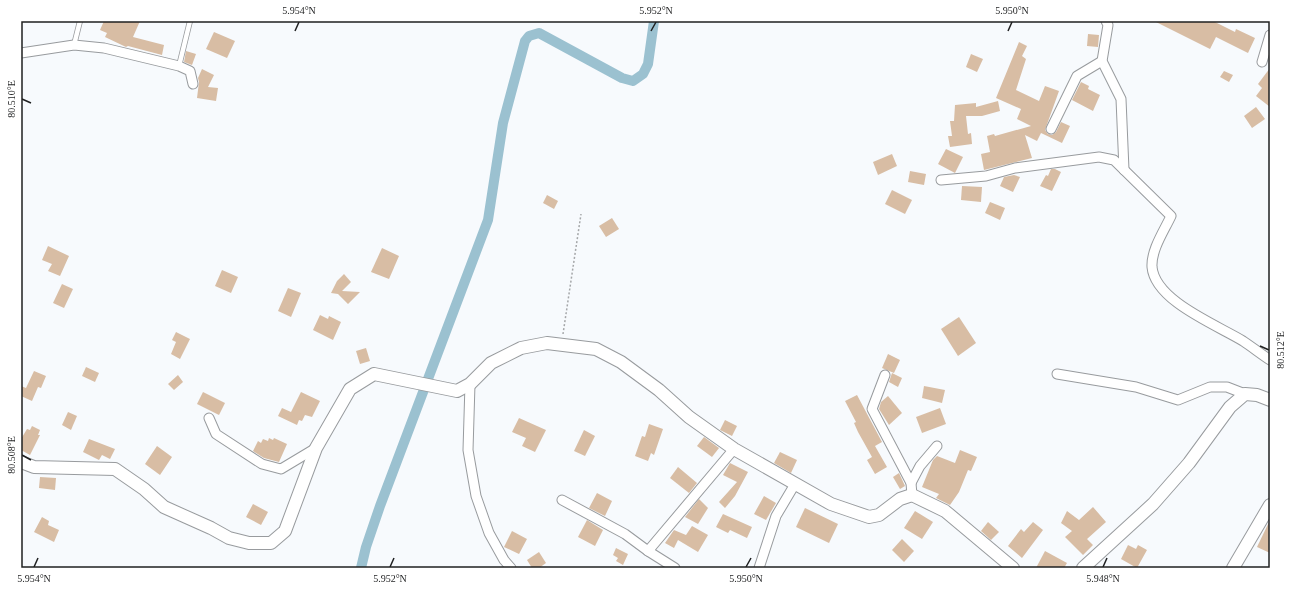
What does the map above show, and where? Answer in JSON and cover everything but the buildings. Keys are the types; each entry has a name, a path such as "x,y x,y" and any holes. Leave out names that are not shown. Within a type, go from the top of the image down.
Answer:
{"street":[{"path":"1106,21 1108,25 1102,61 1121,99 1124,170"},
{"path":"1262,62 1270,35"},
{"path":"21,53 74,44 104,48 179,66 190,71 193,84"},
{"path":"1051,129 1077,76 1102,61"},
{"path":"941,180 986,176 1015,168 1099,157 1114,160 1170,216 1153,254 1152,268 1158,283 1178,303 1244,341 1270,360"},
{"path":"21,462 34,466 115,469 144,488 164,507 211,528 229,538 249,543 271,543 286,531 316,448 350,389 374,374 457,390 470,384 491,363 521,348 547,343 562,344 596,349 621,362 658,390 689,417 734,449 831,504 869,517 879,515 900,499 912,495 945,511 1013,568"},
{"path":"1057,374 1136,387 1178,400 1210,387 1227,387 1245,394 1257,394 1270,400"},
{"path":"885,375 872,409 910,483 912,495"},
{"path":"470,384 468,450 476,496 489,533 504,560 511,568"},
{"path":"1083,568 1154,504 1189,463 1230,407 1245,394"},
{"path":"209,418 216,434 262,464 281,469 316,448"},
{"path":"910,483 920,466 937,446"},
{"path":"648,551 734,449"},
{"path":"759,568 776,516 795,484"},
{"path":"562,500 626,534 648,551 675,568"},
{"path":"1233,568 1270,505"}],"lane":[{"path":"74,44 80,21"},
{"path":"179,66 190,21"}],"path":[{"path":"562,344 581,214"}],"waterway":[{"path":"361,568 366,547 380,506 488,220 503,123 525,41 529,36 539,33 622,78 633,81 643,74 648,64 654,21"}]}
